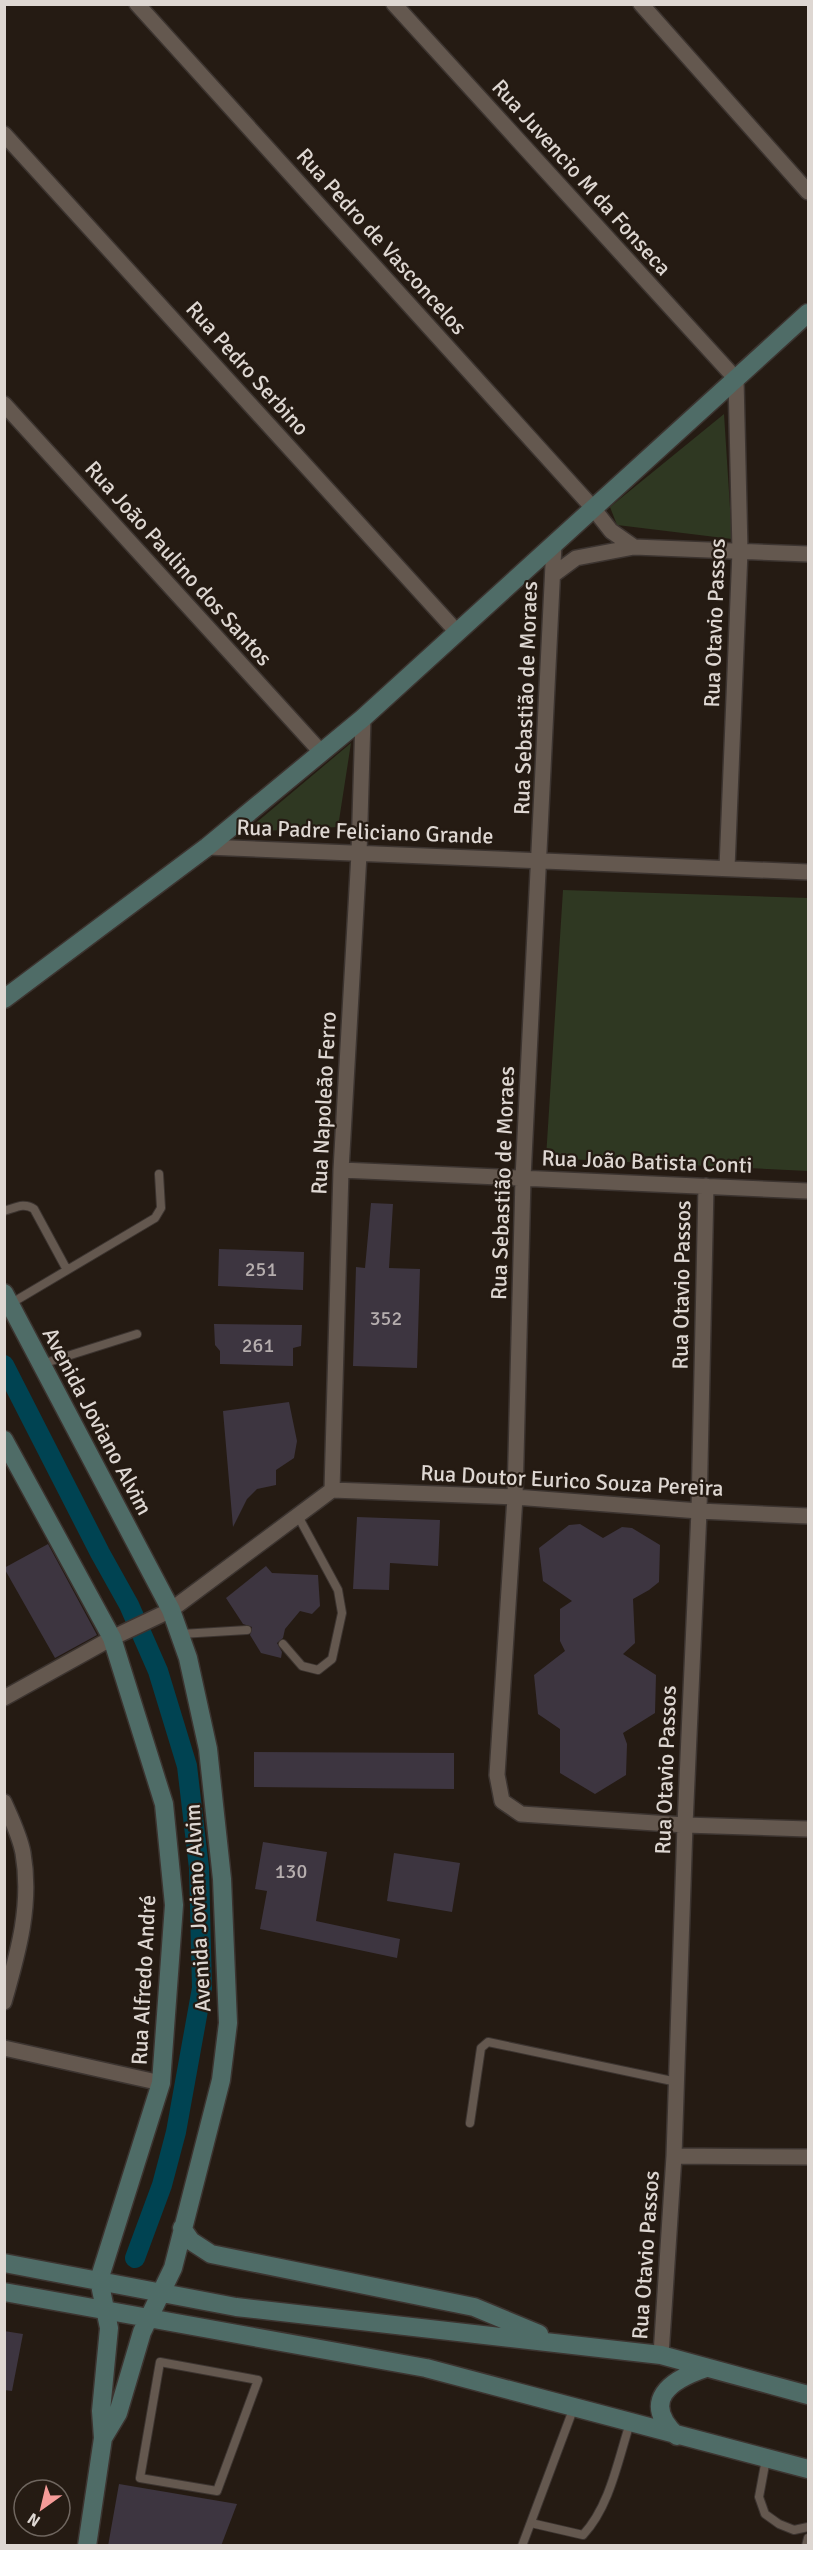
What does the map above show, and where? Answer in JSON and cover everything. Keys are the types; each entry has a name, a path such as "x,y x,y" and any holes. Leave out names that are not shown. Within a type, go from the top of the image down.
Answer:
{"main road":[{"path":"4,999 207,847 363,718 808,313"},
{"name":"Avenida Joviano Alvim","path":"7,1298 171,1610 180,1634 188,1658 208,1749 222,1879 228,2023 221,2080 173,2268 148,2318 118,2413 104,2438 87,2546"},
{"name":"Rua Alfredo André","path":"4,1440 116,1636 164,1804 174,1905 161,2083 99,2280 109,2328 101,2411 104,2438"},
{"path":"182,2228 191,2241 211,2254 474,2307 560,2343"},
{"path":"4,2263 236,2307 661,2355 808,2395"},
{"path":"4,2292 426,2368 808,2469"},
{"path":"677,2436 666,2425 661,2401 666,2390 675,2381 706,2368"}],"street":[{"name":"Rua Pedro de Vasconcelos","path":"137,4 593,508 611,531 634,547"},
{"name":"Rua Juvencio M da Fonseca","path":"394,4 736,379"},
{"path":"641,4 808,192"},
{"name":"Rua Pedro Serbino","path":"4,134 457,632"},
{"name":"Rua Otavio Passos","path":"727,868 740,551 736,379"},
{"name":"Rua João Paulino dos Santos","path":"4,404 321,752"},
{"name":"Rua Sebastião de Moraes","path":"554,544 523,1178 515,1497 497,1775 502,1801 521,1814 685,1825"},
{"path":"553,575 576,558 634,547 808,554"},
{"name":"Rua Napoleão Ferro","path":"332,1490 341,1170 359,854 363,718"},
{"name":"Rua Padre Feliciano Grande","path":"207,847 808,872"},
{"name":"Rua João Batista Conti","path":"341,1170 808,1191"},
{"name":"Rua Otavio Passos","path":"661,2355 674,2156 685,1825 699,1511 706,1186"},
{"path":"4,1698 116,1636 171,1610 332,1490"},
{"name":"Rua Doutor Eurico Souza Pereira","path":"332,1490 515,1497 699,1511 808,1516"},
{"path":"4,1802 23,1852 27,1898 21,1938 4,2002"},
{"path":"685,1825 808,1829"},
{"path":"4,2048 161,2083"},
{"path":"674,2156 808,2157"}],"lane":[{"path":"7,1298 67,1270 155,1218 161,1208 159,1174"},
{"path":"4,1211 21,1205 29,1205 34,1209 67,1270"},
{"path":"41,1364 137,1334"},
{"path":"283,1644 302,1666 318,1670 332,1659 342,1613 338,1590 298,1516"},
{"path":"180,1634 246,1629"},
{"path":"470,2123 481,2048 488,2042 677,2082"},
{"path":"160,2362 258,2380 217,2491 140,2478 160,2362"},
{"path":"522,2546 574,2408"},
{"path":"531,2523 583,2535 588,2530 601,2510 630,2423"},
{"path":"766,2459 759,2497 765,2514 779,2524 794,2530 808,2527"},
{"path":"806,2546 808,2538"}],"green space":[{"path":"724,414 732,539 617,525 610,507"},
{"path":"351,743 338,827 245,832"},
{"path":"563,890 808,898 808,1171 546,1158"}],"building":[{"path":"371,1203 393,1204 389,1268 420,1269 417,1368 353,1366 356,1267 365,1268"},
{"path":"219,1249 304,1252 303,1290 218,1286"},
{"path":"214,1324 302,1325 301,1346 293,1348 293,1366 220,1364 220,1351 215,1345"},
{"path":"289,1402 297,1441 294,1458 276,1470 276,1485 257,1489 247,1499 233,1527 223,1411"},
{"path":"357,1517 440,1520 438,1566 390,1563 389,1590 353,1589"},
{"path":"580,1524 603,1538 622,1527 632,1528 660,1545 659,1582 633,1599 635,1643 623,1654 656,1675 655,1713 623,1733 627,1744 626,1775 595,1794 560,1773 560,1729 538,1714 534,1675 565,1651 560,1641 560,1609 572,1601 543,1581 539,1548 569,1525"},
{"path":"48,1544 97,1635 55,1658 4,1568"},
{"path":"266,1566 272,1573 318,1575 320,1606 312,1614 300,1611 285,1629 283,1638 277,1643 282,1652 281,1658 261,1653 250,1635 252,1627 243,1624 226,1598"},
{"path":"254,1752 454,1753 454,1789 254,1787"},
{"path":"263,1842 327,1852 316,1921 400,1939 397,1958 260,1929 267,1891 255,1889"},
{"path":"394,1853 460,1863 452,1912 387,1901"},
{"path":"4,2331 23,2334 12,2391 4,2390"},
{"path":"119,2484 237,2504 221,2546 108,2546"}],"waterway":[{"path":"4,1365 129,1605 158,1671 187,1766 199,1868 202,1988 176,2132 162,2185 135,2258"}]}
